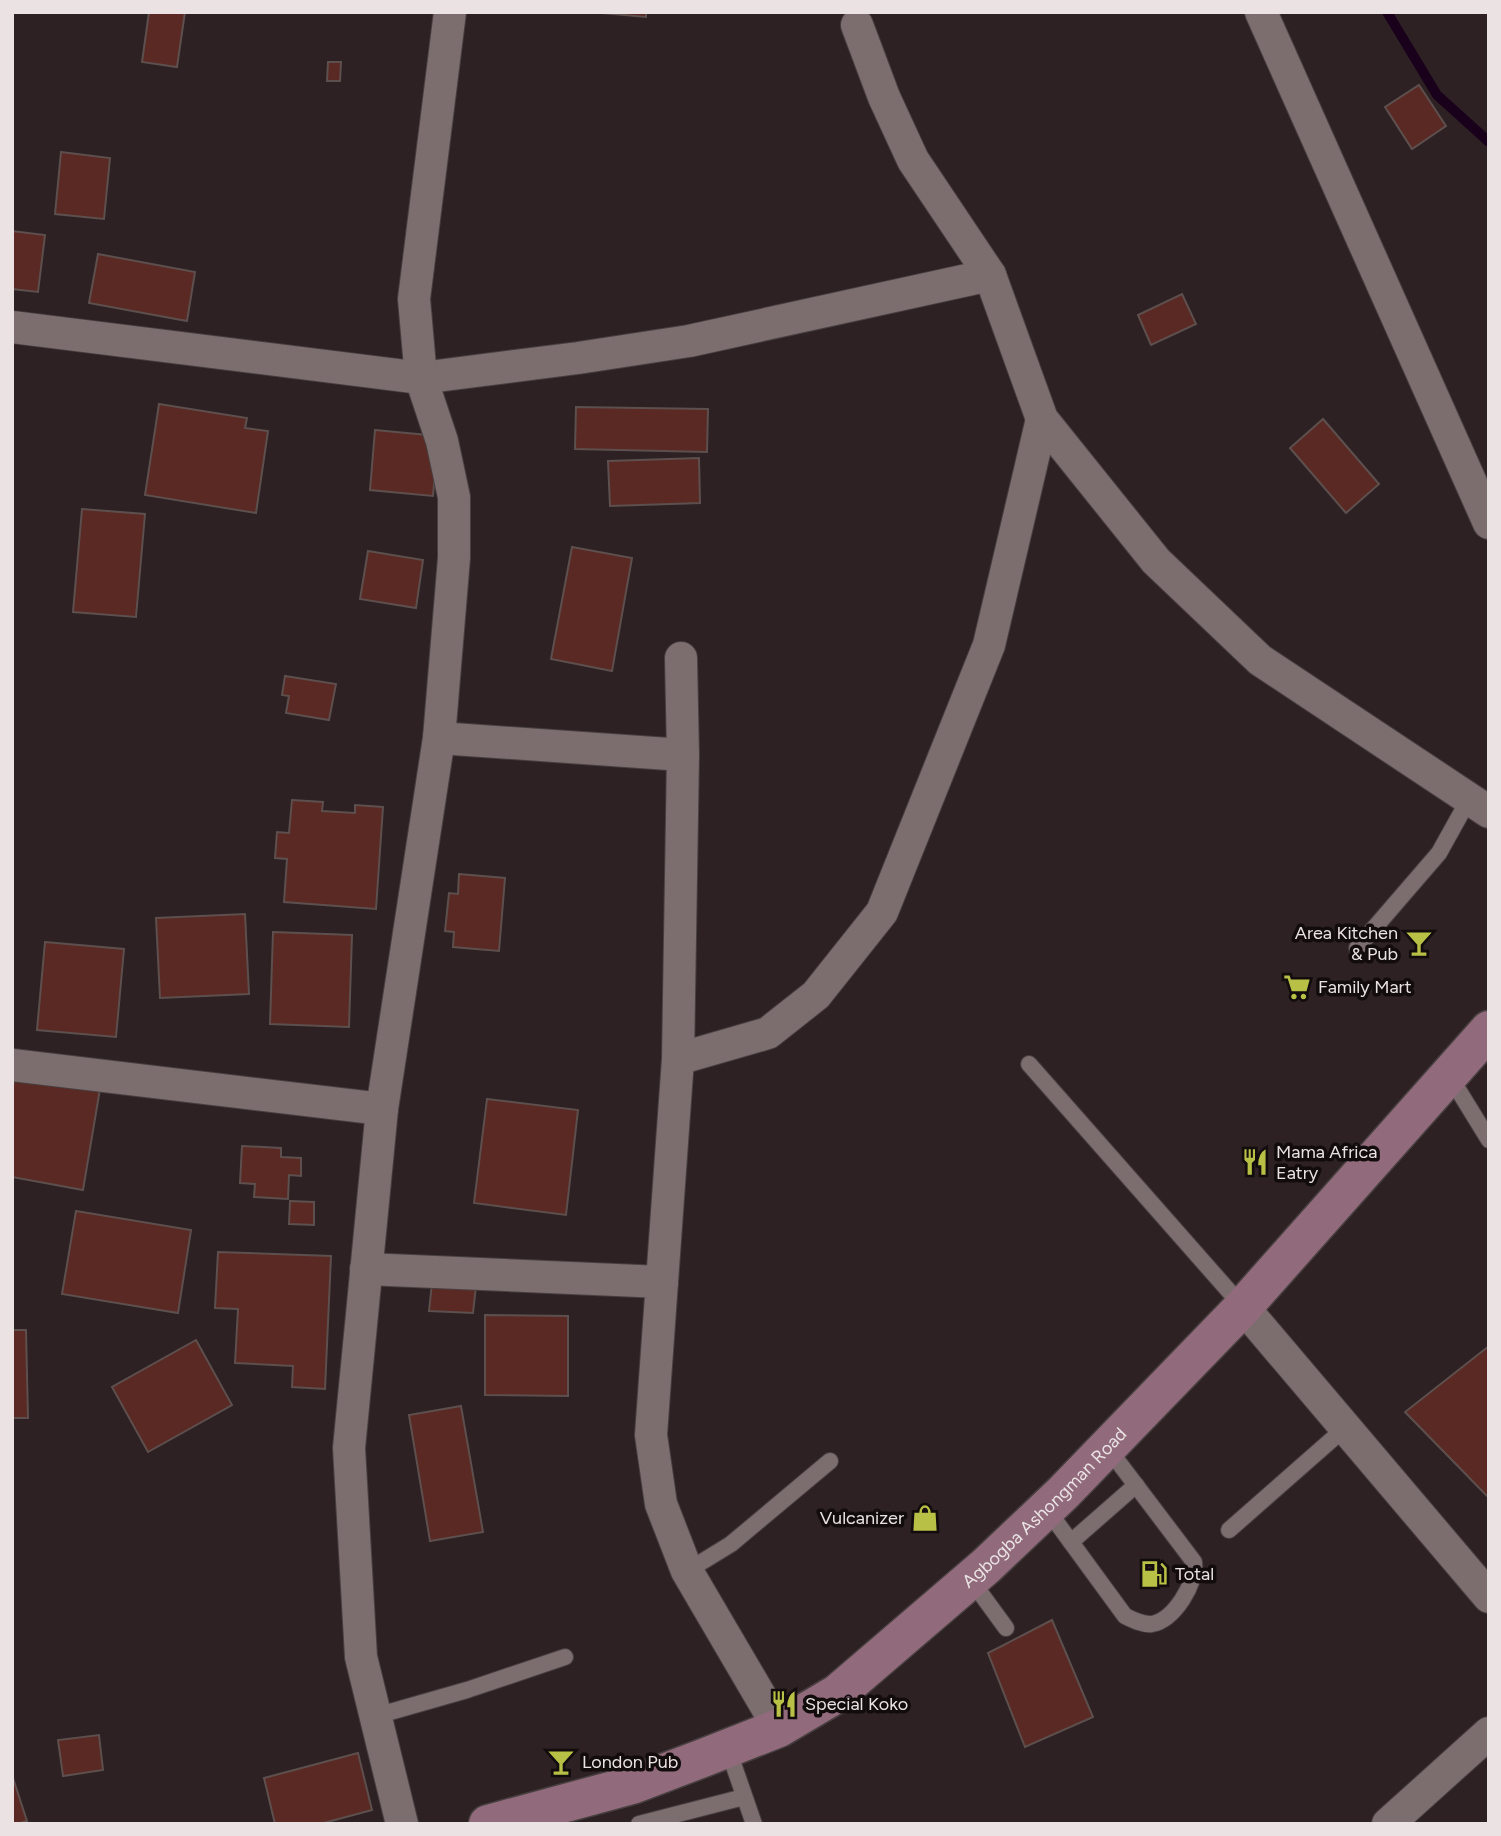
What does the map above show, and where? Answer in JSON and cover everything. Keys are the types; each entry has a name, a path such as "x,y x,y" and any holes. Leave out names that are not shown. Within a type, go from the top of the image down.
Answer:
{"street":[{"path":"402,1824 361,1657 349,1448 382,1109 439,738 454,558 454,497 442,441 421,378 414,299 450,12"},
{"path":"1261,12 1489,523"},
{"path":"858,25 884,97 913,160 990,275 1042,419 1156,561 1260,660 1479,805"},
{"path":"12,327 421,378 689,341 990,275"},
{"path":"678,1059 768,1033 816,995 882,912 989,645 1042,419"},
{"path":"681,658 683,755 678,1059 652,1435 662,1504 687,1571 779,1728"},
{"path":"439,738 683,755"},
{"name":"Agbogba Ashongman Road","path":"488,1824 632,1785 779,1728 838,1693 971,1580 1107,1446 1243,1307 1489,1030"},
{"path":"12,1065 382,1109"},
{"path":"366,1269 663,1282"},
{"path":"1243,1307 1345,1428 1479,1563 1489,1597"},
{"path":"1388,1824 1489,1733"}],"lane":[{"path":"1357,948 1479,805"},
{"path":"1030,1064 1243,1307"},
{"path":"1449,1075 1489,1140"},
{"path":"1229,1530 1345,1428"},
{"path":"1046,1508 1125,1616 1137,1622 1152,1624 1164,1618 1191,1586 1195,1572 1194,1562 1107,1446"},
{"path":"687,1571 731,1544 830,1461"},
{"path":"1071,1542 1136,1485"},
{"path":"971,1580 1006,1628"},
{"path":"376,1716 467,1690 565,1657"},
{"path":"728,1749 754,1824"},
{"path":"639,1824 744,1797"}],"building":[{"path":"149,12 185,12 177,67 142,62"},
{"path":"590,12 646,12 646,17"},
{"path":"328,62 341,62 340,81 327,81"},
{"path":"1419,85 1446,126 1412,149 1385,107"},
{"path":"61,152 110,158 104,219 55,214"},
{"path":"12,231 45,235 38,292 12,289"},
{"path":"98,254 195,272 187,321 89,303"},
{"path":"1182,294 1196,324 1151,345 1138,315"},
{"path":"159,404 247,418 245,428 268,431 256,513 145,495"},
{"path":"576,407 708,409 707,452 575,449"},
{"path":"1323,419 1379,484 1346,513 1290,448"},
{"path":"375,430 438,436 433,496 370,490"},
{"path":"699,458 700,503 610,506 608,461"},
{"path":"82,509 145,514 136,617 73,612"},
{"path":"572,547 632,558 612,671 551,659"},
{"path":"368,551 423,560 416,608 360,599"},
{"path":"285,676 336,684 329,720 286,713 289,696 282,695"},
{"path":"292,800 323,802 322,811 355,813 355,805 383,807 376,909 284,902 287,859 275,858 277,832 289,833"},
{"path":"459,874 505,878 499,951 453,947 454,932 445,931 449,893 458,894"},
{"path":"245,914 249,994 160,998 156,918"},
{"path":"273,932 352,935 349,1027 270,1024"},
{"path":"45,942 124,949 116,1037 37,1030"},
{"path":"15,1074 100,1089 83,1190 12,1177 12,1092"},
{"path":"487,1099 578,1110 566,1215 474,1203"},
{"path":"242,1146 281,1148 281,1157 301,1158 301,1176 289,1175 288,1199 254,1197 255,1184 240,1183"},
{"path":"290,1201 314,1202 314,1225 289,1224"},
{"path":"76,1211 191,1230 178,1313 62,1294"},
{"path":"218,1252 331,1256 325,1389 292,1387 293,1366 235,1363 238,1309 215,1308"},
{"path":"432,1283 476,1286 473,1313 429,1311"},
{"path":"485,1315 568,1316 568,1396 485,1395"},
{"path":"12,1330 26,1330 28,1418 12,1418"},
{"path":"196,1340 232,1405 148,1452 112,1387"},
{"path":"1489,1346 1489,1498 1405,1412"},
{"path":"461,1406 483,1532 430,1541 409,1415"},
{"path":"1052,1620 1093,1717 1025,1747 988,1653"},
{"path":"99,1735 103,1770 63,1776 58,1740"},
{"path":"358,1753 372,1810 320,1824 275,1824 264,1778"},
{"path":"12,1775 27,1821 17,1824 12,1824"}],"waterway":[{"path":"1387,12 1437,95 1489,142"}],"place":[{"name":"Area Kitchen & Pub","path":"1419,943"},
{"name":"Family Mart","path":"1297,987"},
{"name":"Mama Africa Eatry","path":"1255,1162"},
{"name":"Vulcanizer","path":"925,1518"},
{"name":"Total","path":"1154,1574"},
{"name":"Special Koko","path":"784,1704"},
{"name":"London Pub","path":"561,1762"}]}
